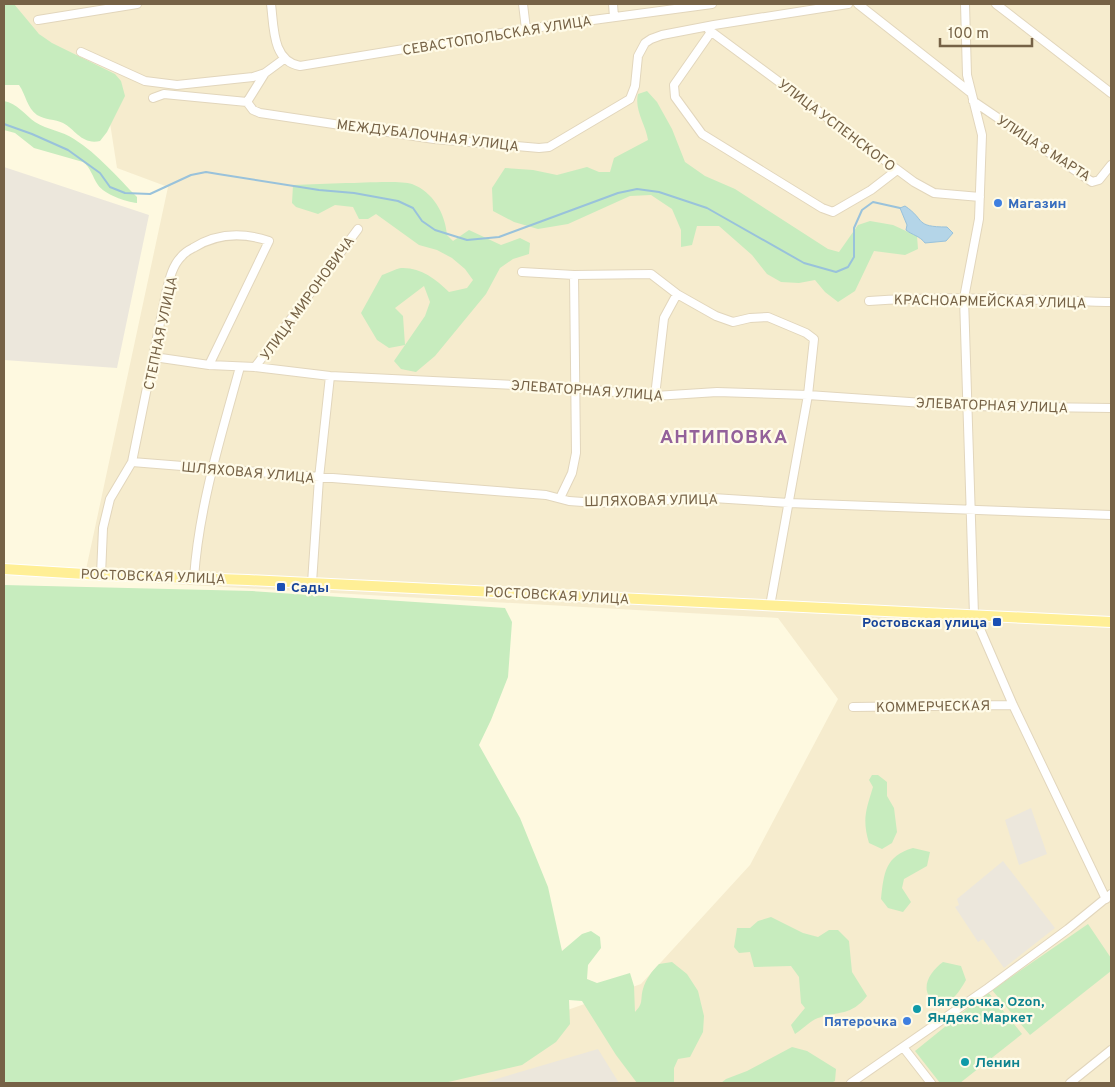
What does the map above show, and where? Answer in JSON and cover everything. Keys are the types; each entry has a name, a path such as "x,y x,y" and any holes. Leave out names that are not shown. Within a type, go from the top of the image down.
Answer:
{"main road":[{"name":"РОСТОВСКАЯ УЛИЦА","path":"4,569 1111,622"}],"street":[{"path":"38,20 137,4"},
{"path":"81,52 145,80 163,84 177,85 253,78 265,73 284,59 278,47 271,4"},
{"path":"523,4 526,29"},
{"path":"613,4 614,17"},
{"name":"СЕВАСТОПОЛЬСКАЯ УЛИЦА","path":"284,59 295,65 310,65 526,29 712,4"},
{"path":"848,4 708,29 674,85 675,97 702,134 822,208 833,212 870,190 897,170"},
{"path":"858,4 970,92"},
{"path":"851,1083 996,982 1109,896 1013,705 974,616 964,298 979,219 982,135 966,75 965,4"},
{"path":"996,4 1111,94"},
{"name":"МЕЖДУБАЛОЧНАЯ УЛИЦА","path":"247,102 253,110 260,113 424,138 539,148 549,147 630,98 635,86 638,56 645,43 662,35 708,29"},
{"name":"УЛИЦА УСПЕНСКОГО","path":"708,29 914,182 934,193 980,197"},
{"path":"153,98 164,94 247,102 265,73"},
{"name":"УЛИЦА 8 МАРТА","path":"973,101 1092,182 1099,180 1111,165"},
{"name":"УЛИЦА МИРОНОВИЧА","path":"255,367 358,229"},
{"name":"СТЕПНАЯ УЛИЦА","path":"101,575 104,528 110,499 132,462 166,293 180,258 207,240 220,236 244,235 268,240 210,365"},
{"path":"522,272 574,275 646,272 655,276 677,294 716,316 733,322 750,318 768,317 811,336 815,343 808,395 770,606"},
{"path":"560,498 572,473 576,453 574,275"},
{"path":"655,396 664,318 677,294"},
{"name":"КРАСНОАРМЕЙСКАЯ УЛИЦА","path":"869,301 964,298 1111,302"},
{"name":"ЭЛЕВАТОРНАЯ УЛИЦА","path":"154,357 210,365 255,367 330,376 574,388 655,396 717,392 808,395 967,406 1111,408"},
{"path":"194,578 196,548 212,468 240,366"},
{"path":"312,583 319,478 330,376"},
{"name":"ШЛЯХОВАЯ УЛИЦА","path":"132,462 546,495 579,502 596,503 713,498 970,511 1111,515"},
{"name":"КОММЕРЧЕСКАЯ","path":"853,707 1013,705"},
{"path":"903,1047 931,1083"},
{"path":"1070,1083 1111,1050"}],"shaded area":[{"path":"4,4 1111,4 1111,1083 384,1083 398,1070 641,984 750,865 838,699 778,618 84,579 168,187 117,168 105,91"},
{"path":"4,167 149,215 117,368 4,360"},
{"path":"1031,808 1047,854 1019,865 1005,820"},
{"path":"1003,861 1055,928 1004,968 983,939 978,942 955,907 959,905 957,899"},
{"path":"598,1049 619,1083 483,1083"}],"green space":[{"path":"4,4 14,4 39,34 52,43 115,74 121,81 125,96 107,132 100,141 88,141 63,123 37,115 31,109 19,85 4,85"},
{"path":"647,91 657,102 672,129 685,162 705,176 735,189 828,249 839,252 858,225 870,221 893,225 917,236 918,249 905,255 874,251 855,291 838,302 825,292 815,280 799,283 781,282 767,274 752,255 719,226 697,226 692,245 681,247 681,230 672,209 651,195 630,196 568,224 538,229 514,222 493,211 492,188 505,168 533,170 557,175 587,167 599,172 610,172 614,158 648,140 637,100 638,94"},
{"path":"4,101 17,107 35,122 69,136 83,145 107,166 137,197 137,203 121,199 101,188 83,162 34,148 15,133 4,130"},
{"path":"380,182 412,184 426,192 437,204 444,219 447,235 453,241 469,230 501,245 520,238 530,243 529,254 513,259 500,268 486,294 435,356 416,372 401,369 394,361 405,345 389,348 377,340 361,313 382,275 396,269 408,268 433,278 449,292 467,288 473,280 465,269 452,258 437,250 419,245 376,214 368,219 359,219 353,207 335,205 318,214 296,207 292,203 293,185","holes":["424,286 430,302 425,316 405,345 403,316 395,308"]},
{"path":"4,585 252,591 505,608 512,622 508,677 479,745 520,818 548,887 562,951 582,934 591,931 600,937 601,948 588,965 587,979 597,983 630,973 634,986 635,1012 641,1003 642,992 646,982 659,964 672,962 687,974 698,991 704,1016 703,1032 690,1057 678,1059 674,1068 674,1083 637,1083 616,1055 582,1001 569,1000 570,1024 556,1042 522,1065 444,1083 4,1083"},
{"path":"872,775 878,775 887,782 887,796 894,808 897,832 892,843 882,849 869,843 865,821 873,787 869,780"},
{"path":"913,848 930,852 927,866 904,879 902,888 911,902 903,912 888,908 881,899 885,874 891,861 904,851"},
{"path":"771,917 803,933 818,937 829,930 838,930 849,941 852,972 867,996 856,1007 818,1018 795,1034 791,1025 805,1008 801,1003 799,977 791,966 754,967 750,952 739,953 734,947 737,928 750,928 758,921"},
{"path":"1088,924 1111,958 1111,971 1030,1035 992,990"},
{"path":"943,962 961,966 966,980 952,999 939,1005 928,995 927,983 929,977"},
{"path":"988,992 1022,1034 960,1083 940,1083 915,1051"},
{"path":"792,1047 807,1051 836,1069 835,1081 831,1083 721,1083 726,1079 747,1071"}],"water":[{"path":"905,206 925,224 947,227 953,233 946,241 925,243 906,230 907,225 900,208"}],"waterway":[{"path":"4,124 68,150 100,173 110,187 125,193 150,194 191,175 206,172 398,201 413,208 422,221 435,230 467,240 499,237 618,193 637,189 659,192 707,208 804,263 836,272 848,267 854,257 854,228 862,210 873,202 900,208"}],"place":[{"name":"Магазин","path":"998,203"},
{"name":"Сады","path":"281,587"},
{"name":"Ростовская улица","path":"997,622"},
{"name":"Пятерочка, Ozon, Яндекс Маркет","path":"917,1009"},
{"name":"Пятерочка","path":"907,1021"},
{"name":"Ленин","path":"965,1062"}],"district":[{"name":"АНТИПОВКА","path":"724,436"}]}
